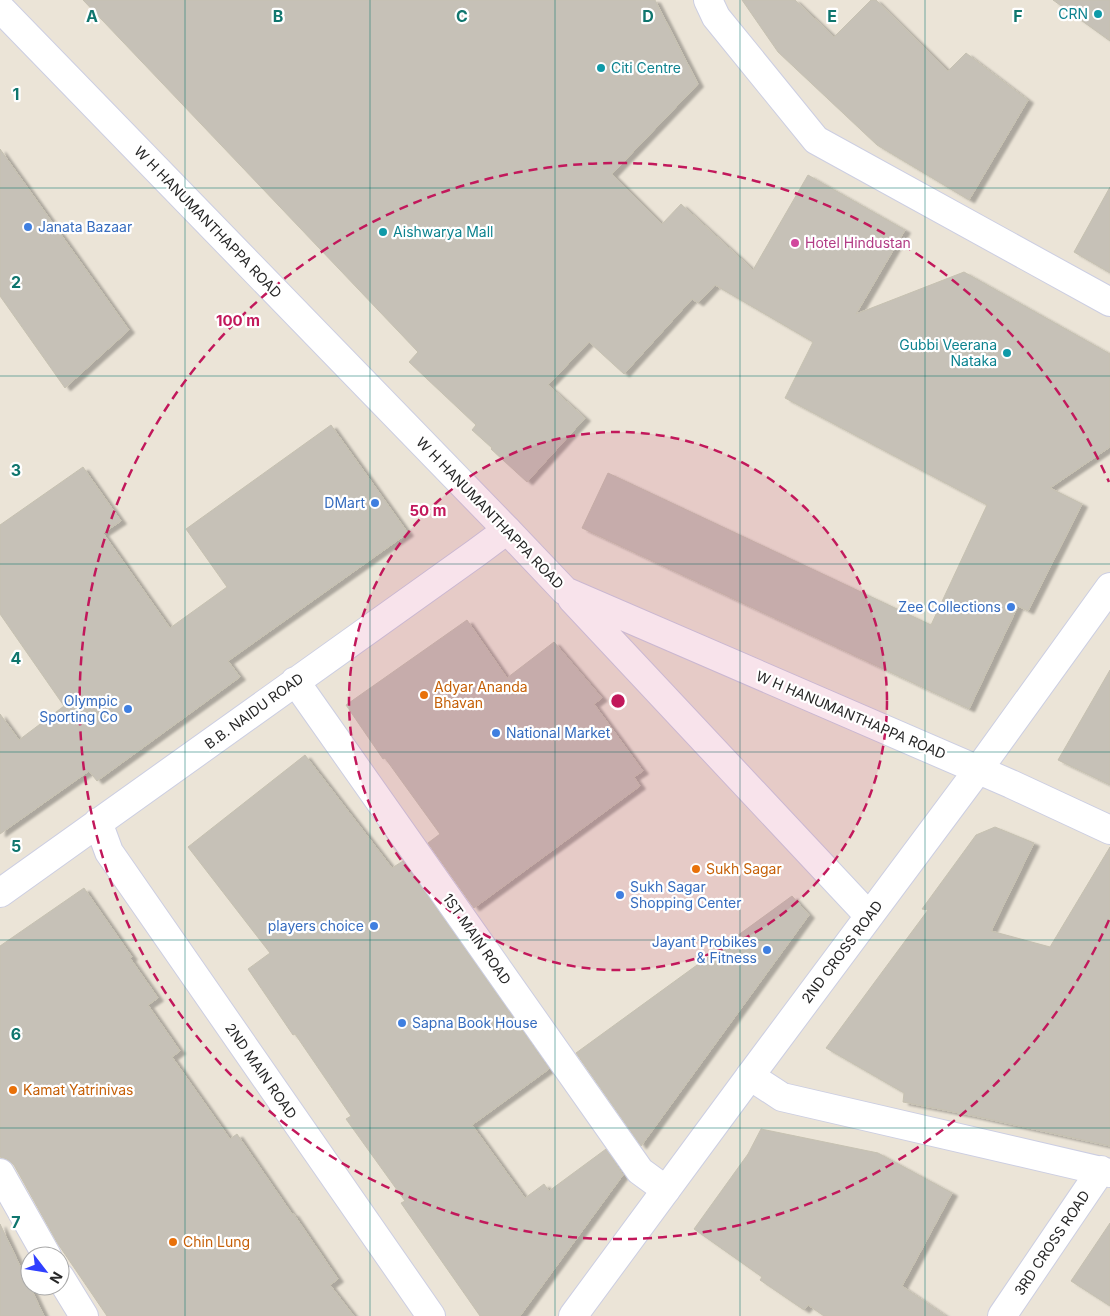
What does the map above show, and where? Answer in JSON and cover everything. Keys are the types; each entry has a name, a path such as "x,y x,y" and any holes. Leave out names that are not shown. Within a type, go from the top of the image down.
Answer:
{"street":[{"path":"708,0 716,17 816,140 1110,302"},
{"name":"W H HANUMANTHAPPA ROAD","path":"0,8 565,591 1010,784 1110,830"},
{"name":"B.B. NAIDU ROAD","path":"0,893 507,530"},
{"name":"2ND CROSS ROAD","path":"573,1316 978,770 1110,587"},
{"path":"565,591 869,916"},
{"name":"1ST MAIN ROAD","path":"295,681 640,1171 666,1190"},
{"name":"2ND MAIN ROAD","path":"98,822 109,852 431,1316"},
{"path":"750,1076 782,1097 1106,1171"},
{"name":"3RD CROSS ROAD","path":"1002,1316 1106,1171"},
{"path":"0,1173 41,1246"},
{"path":"70,1293 84,1316"}],"building":[{"path":"83,0 655,0 698,84 612,174 662,224 681,204 753,270 808,175 905,230 856,314 964,272 1110,354 1110,447 1050,488 1082,504 1028,611 1018,606 969,709 582,528 608,473 931,625 987,505 785,398 813,342 715,285 698,303 692,299 624,374 589,342 548,385 585,418 527,482 472,430 476,425 409,362 418,352"},
{"path":"742,0 795,0 834,37 871,0 876,0 948,71 966,53 1028,100 969,200 877,145 778,52"},
{"name":"CRN","path":"1053,0 1110,0 1110,41"},
{"name":"Janata Bazaar","path":"0,149 129,330 65,388 0,296"},
{"path":"1110,187 1110,273 1074,252"},
{"path":"331,425 408,533 228,661 240,677 97,781 89,771 0,834 0,714 19,740 64,706 0,614 0,525 83,467 121,521 103,533 170,628 227,587 186,529"},
{"path":"467,620 507,678 554,642 602,698 594,704 643,771 634,777 640,786 474,908 428,843 440,834 385,758 383,759 346,705"},
{"path":"1110,670 1110,785 1058,760"},
{"path":"305,755 392,868 403,861 549,1069 472,1125 525,1198 544,1184 549,1191 606,1149 623,1175 520,1316 480,1316 401,1203 405,1201 346,1119 351,1116 248,969 270,953 188,847"},
{"path":"995,827 1034,843 991,931 1050,947 1110,847 1110,1146 903,1102 904,1093 826,1048 928,910 922,909 976,835"},
{"path":"84,888 158,998 148,1005 180,1051 172,1057 230,1139 237,1134 293,1213 338,1279 330,1285 354,1316 107,1316 70,1262 70,1246 59,1246 14,1165 7,1159 0,1157 0,946"},
{"path":"792,896 809,915 641,1146 576,1053"},
{"path":"761,1129 878,1153 952,1193 902,1286 946,1316 824,1316 808,1305 804,1310 760,1280 762,1277 694,1229 748,1154"},
{"path":"1110,1223 1110,1306 1071,1281"},
{"path":"0,1224 20,1266 20,1296 34,1296 44,1316 0,1316"}],"place":[{"name":"CRN","path":"1098,14"},
{"name":"Citi Centre","path":"601,68"},
{"name":"Janata Bazaar","path":"28,227"},
{"name":"Aishwarya Mall","path":"383,232"},
{"name":"Hotel Hindustan","path":"795,243"},
{"name":"Gubbi Veerana Nataka","path":"1007,353"},
{"name":"DMart","path":"375,503"},
{"name":"Zee Collections","path":"1011,607"},
{"name":"Adyar Ananda Bhavan","path":"424,695"},
{"name":"Olympic Sporting Co","path":"128,709"},
{"name":"National Market","path":"496,733"},
{"name":"Sukh Sagar","path":"696,869"},
{"name":"Sukh Sagar Shopping Center","path":"620,895"},
{"name":"players choice","path":"374,926"},
{"name":"Jayant Probikes & Fitness","path":"767,950"},
{"name":"Sapna Book House","path":"402,1023"},
{"name":"Kamat Yatrinivas","path":"13,1090"},
{"name":"Chin Lung","path":"173,1242"}]}
